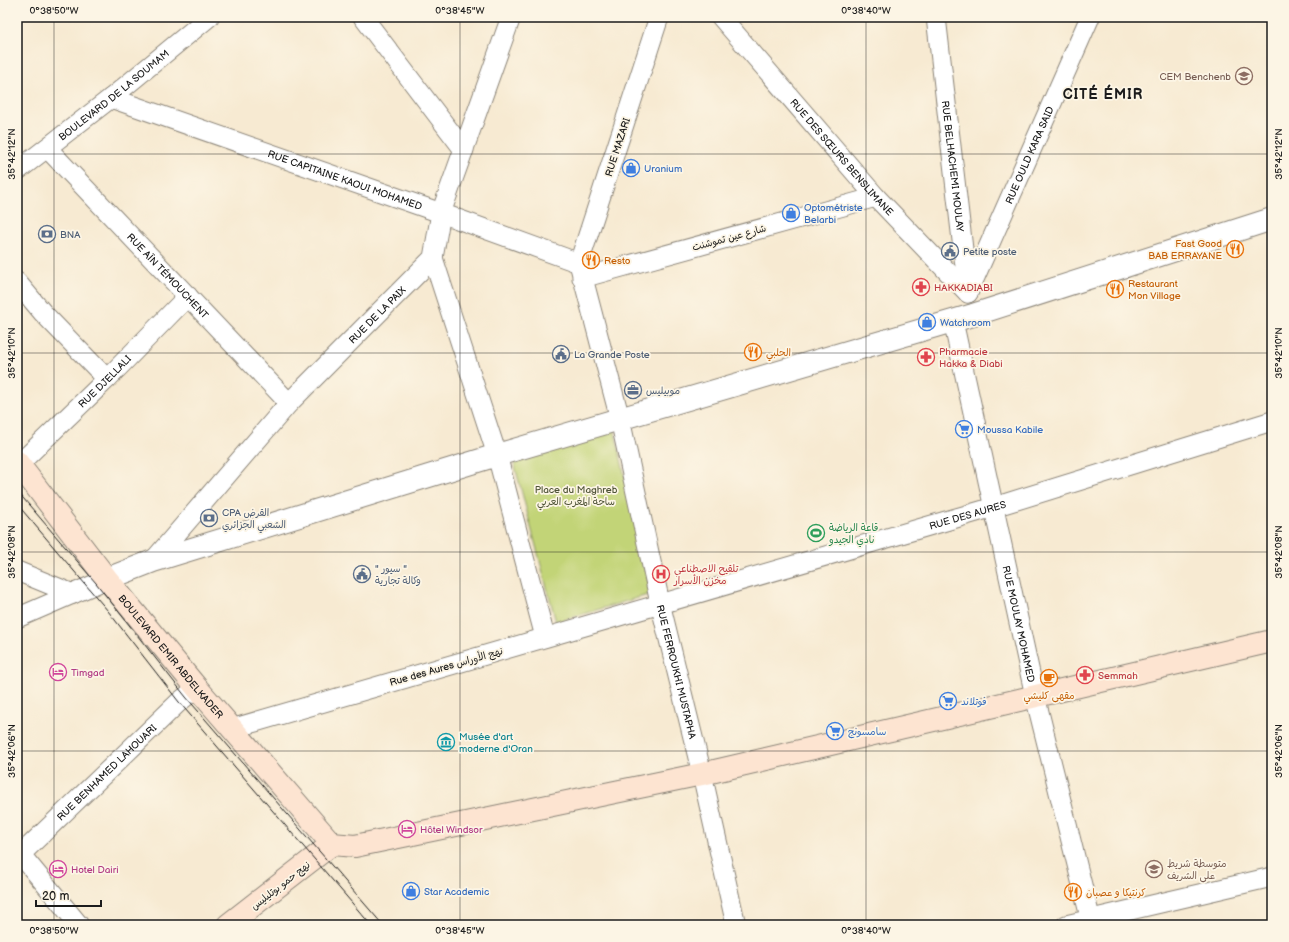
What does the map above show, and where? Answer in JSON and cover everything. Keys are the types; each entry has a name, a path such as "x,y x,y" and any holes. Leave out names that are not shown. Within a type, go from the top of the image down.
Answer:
{"main road":[{"name":"BOULEVARD EMIR ABDELKADER","path":"18,463 107,579 231,729 332,844"},
{"path":"332,844 355,846 702,774 1272,641"},
{"name":"نهج حمو بوتليليس","path":"228,925 332,844"}],"street":[{"name":"BOULEVARD DE LA SOUMAM","path":"17,171 111,98 209,17"},
{"path":"363,17 464,150"},
{"path":"511,17 441,213 433,258 497,455 545,637"},
{"name":"RUE MAZARI","path":"581,271 659,17"},
{"name":"RUE DES SŒURS BENSLIMANE","path":"721,17 876,197 968,293"},
{"name":"RUE BELHACHEMI MOULAY","path":"936,17 968,293 963,318"},
{"name":"RUE OULD KARA SAID","path":"968,293 1090,17"},
{"name":"RUE CAPITAINE KAOUI MOHAMED","path":"111,98 441,213 581,271"},
{"name":"RUE AÏN TÉMOUCHENT","path":"47,148 289,403"},
{"name":"شارع عين تموشنت","path":"581,271 876,197"},
{"path":"17,618 153,561 497,455 963,318 1272,219"},
{"name":"RUE DE LA PAIX","path":"153,561 289,403 433,258"},
{"name":"RUE FERROUKHI MUSTAPHA","path":"581,271 620,419 660,603 702,774 736,925"},
{"path":"17,282 43,313 107,379"},
{"name":"RUE DJELLALI","path":"18,463 107,379 188,296"},
{"name":"RUE MOULAY MOHAMED","path":"963,318 994,507 1035,696 1091,922"},
{"name":"RUE DES AURES","path":"660,603 994,507 1272,421"},
{"path":"17,571 73,594"},
{"name":"Rue des Aures نهج الأوراس","path":"231,729 660,603"},
{"name":"RUE BENHAMED LAHOUARI","path":"18,854 179,702 197,688"},
{"path":"18,854 78,925"},
{"path":"1066,925 1091,922 1272,877"}],"green space":[{"name":"Place du Maghreb ساحة المغرب العربي","path":"614,428 651,594 556,622 513,459"}],"tram line":[{"path":"17,491 96,583 186,697 383,925"},
{"path":"17,504 108,611 179,702 371,925"}],"place":[{"name":"CEM Benchenb","path":"1244,76"},
{"name":"Uranium","path":"631,168"},
{"name":"Optométriste Belarbi","path":"791,213"},
{"name":"BNA","path":"47,234"},
{"name":"Fast Good BAB ERRAYANE","path":"1235,249"},
{"name":"Petite poste","path":"950,251"},
{"name":"Resto","path":"591,260"},
{"name":"HAKKADIABI","path":"921,287"},
{"name":"Restaurant Mon Village","path":"1115,289"},
{"name":"Watchroom","path":"927,322"},
{"name":"الحلبي","path":"753,352"},
{"name":"La Grande Poste","path":"561,354"},
{"name":"Pharmacie Hakka & Diabi","path":"926,357"},
{"name":"موبيليس","path":"633,390"},
{"name":"Moussa Kabile","path":"964,429"},
{"name":"CPA القرض الشعبي الجزائري","path":"209,518"},
{"name":"قاعة الرياضة نادي الجيدو","path":"816,533"},
{"name":"\" سيور \" وكالة تجارية","path":"362,574"},
{"name":"تلقيح الاصطناعي مخزن الأسرار","path":"661,574"},
{"name":"Timgad","path":"58,672"},
{"name":"Semmah","path":"1085,675"},
{"name":"مقهى كليشي","path":"1049,678"},
{"name":"فوتلاند","path":"948,701"},
{"name":"سامسونج","path":"835,731"},
{"name":"Musée d'art moderne d'Oran","path":"446,742"},
{"name":"Hôtel Windsor","path":"407,829"},
{"name":"Hotel Dairi","path":"58,869"},
{"name":"متوسطة شريط على الشريف","path":"1154,869"},
{"name":"Star Academic","path":"411,891"},
{"name":"كرنتيكا و عصبان","path":"1073,892"}],"district":[{"name":"CITÉ ÉMIR","path":"1103,94"}]}
